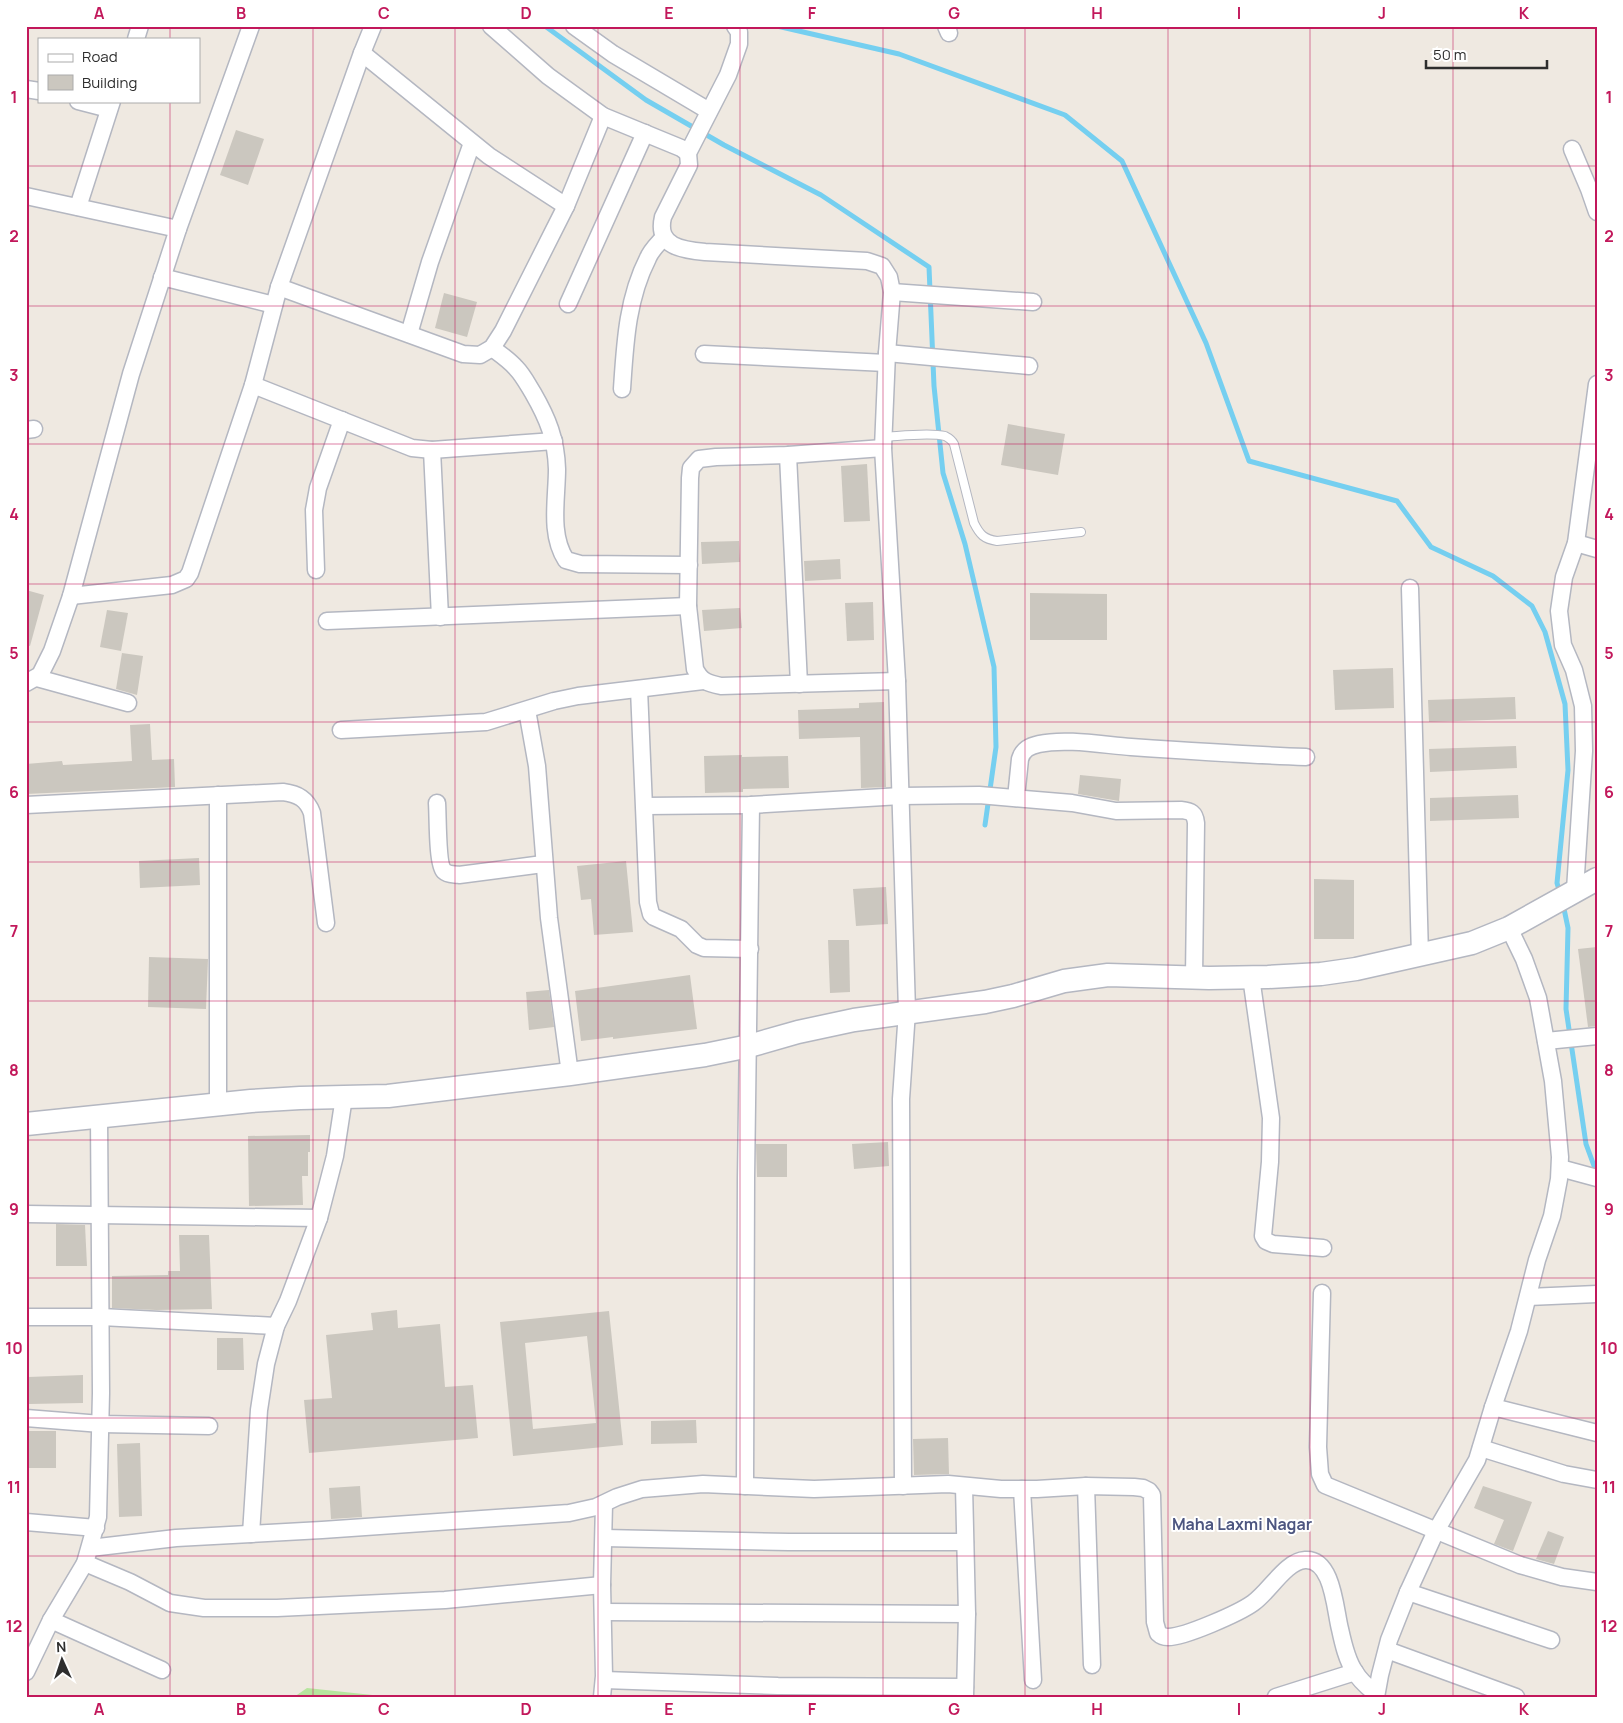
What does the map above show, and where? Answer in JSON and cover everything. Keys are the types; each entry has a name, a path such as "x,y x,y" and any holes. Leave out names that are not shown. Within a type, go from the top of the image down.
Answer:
{"street":[{"path":"136,38 140,26"},
{"path":"31,680 40,675 52,651 71,596 131,374 178,229 251,26"},
{"path":"71,596 172,585 186,578 194,564 209,513 253,385 279,287 373,26"},
{"path":"491,26 548,76 603,116 681,148 688,153"},
{"path":"574,26 613,54 708,114"},
{"path":"735,26 739,32 739,44 728,75 688,153 689,165 661,226 664,237 682,250 697,252 867,261 882,266 888,277 892,292 886,358 884,442 897,681 907,1011 900,1099 903,1486"},
{"path":"362,53 489,156 566,206"},
{"path":"78,207 111,105 86,102"},
{"path":"279,287 463,354 480,356 492,348 503,331 566,206 603,116"},
{"path":"568,304 645,133"},
{"path":"409,334 430,262 472,142"},
{"path":"1572,149 1597,212"},
{"path":"26,196 178,229"},
{"path":"622,389 625,341 628,319 635,293 648,256 664,237"},
{"path":"162,277 274,305"},
{"path":"892,292 1033,302"},
{"path":"492,348 516,367 547,417 554,442 557,470 555,503 557,529 560,550 566,560 580,564 689,564"},
{"path":"704,354 886,358 920,356 1029,366"},
{"path":"1566,895 1584,751 1583,706 1574,670 1564,645 1558,611 1564,577 1576,543 1597,384"},
{"path":"253,385 412,448 432,450 554,442"},
{"path":"316,570 314,510 318,488 342,420"},
{"path":"703,681 695,668 688,606 691,468 699,459 788,455 884,442"},
{"path":"432,450 440,616"},
{"path":"788,455 799,684"},
{"path":"1576,543 1597,549"},
{"path":"1410,588 1420,956"},
{"path":"327,621 688,606"},
{"path":"31,680 128,703"},
{"path":"342,730 479,723 578,696 703,681 721,686 897,681"},
{"path":"638,689 645,806 648,902 651,914 659,921 681,929 697,945 704,948 750,949"},
{"path":"527,710 536,766 544,864 570,1074"},
{"path":"1009,797 1022,753 1026,748 1040,743 1076,743 1306,758"},
{"path":"26,805 293,793 309,804 312,813 326,923"},
{"path":"218,795 218,1105"},
{"path":"645,806 751,805 901,796 979,795 1072,804 1116,811 1180,810 1193,814 1196,823 1194,977"},
{"path":"437,803 440,859 442,870 448,874 459,875 544,864"},
{"path":"745,1486 751,805"},
{"path":"26,1124 280,1099 388,1096 570,1074 705,1055 854,1020 907,1011 985,1002 1064,981 1108,975 1251,977 1321,974 1356,970 1472,943 1509,928 1597,879"},
{"path":"1376,1696 1393,1628 1408,1592 1436,1532 1477,1460 1519,1331 1552,1216 1560,1168 1554,1091 1538,998 1524,959 1509,928"},
{"path":"1251,977 1271,1118 1270,1162 1263,1236 1266,1241 1273,1244 1323,1248"},
{"path":"1546,1041 1597,1036"},
{"path":"251,1534 259,1410 266,1364 276,1326 288,1301 319,1218 335,1156 344,1097"},
{"path":"26,1672 33,1641 50,1620 87,1555 96,1528 99,1501 101,1424 99,1117"},
{"path":"1560,1168 1594,1177"},
{"path":"26,1214 319,1218"},
{"path":"1322,1293 1318,1447 1321,1480 1325,1485 1436,1532 1543,1572 1597,1582"},
{"path":"1528,1298 1597,1294"},
{"path":"26,1317 101,1317 276,1326"},
{"path":"1493,1407 1597,1433"},
{"path":"26,1418 101,1424 209,1426"},
{"path":"1481,1448 1564,1474 1597,1480"},
{"path":"87,1555 176,1538 547,1516 584,1511 642,1489 703,1484 814,1489 948,1484 983,1488 1022,1489 1086,1486 1134,1487 1143,1488 1152,1495 1155,1622 1158,1633 1164,1637 1177,1636 1238,1611 1254,1603 1293,1564 1301,1560 1308,1560 1321,1567 1332,1587 1340,1630 1355,1672 1376,1696"},
{"path":"604,1680 965,1692 967,1614 964,1486"},
{"path":"1086,1486 1092,1665"},
{"path":"1022,1489 1033,1680"},
{"path":"602,1697 604,1680 602,1585 604,1504"},
{"path":"26,1522 96,1528"},
{"path":"604,1538 789,1542 965,1542"},
{"path":"87,1555 130,1582 170,1603 204,1608 277,1608 437,1600 602,1585"},
{"path":"1408,1592 1551,1640"},
{"path":"604,1612 967,1614"},
{"path":"50,1620 162,1670"},
{"path":"1387,1650 1516,1697"},
{"path":"1276,1697 1355,1672"}],"lane":[{"path":"884,442 926,435 944,436 950,439 954,444 974,523 979,534 987,540 997,541 1081,532"}],"green space":[{"path":"307,1688 391,1697 294,1697"}],"building":[{"path":"236,130 264,139 248,185 220,175"},
{"path":"444,293 477,302 467,337 435,328"},
{"path":"1008,424 1065,434 1058,475 1001,465"},
{"path":"867,464 870,521 844,522 841,466"},
{"path":"739,541 740,562 702,564 701,542"},
{"path":"840,559 841,579 805,581 804,561"},
{"path":"26,590 44,595 30,646 26,645"},
{"path":"1030,593 1107,594 1107,640 1030,640"},
{"path":"873,602 874,640 847,641 845,603"},
{"path":"740,608 742,628 704,631 702,610"},
{"path":"107,610 128,613 121,651 100,647"},
{"path":"122,653 143,656 137,695 116,689"},
{"path":"1393,668 1394,708 1335,710 1333,670"},
{"path":"1515,697 1516,719 1429,722 1428,700"},
{"path":"884,702 886,787 861,788 860,737 799,739 798,710 859,708 859,703"},
{"path":"150,724 152,760 174,759 175,787 26,794 26,764 62,761 63,765 132,761 130,725"},
{"path":"1516,746 1517,768 1430,772 1429,749"},
{"path":"742,755 742,757 788,756 789,788 743,789 743,792 705,793 704,756"},
{"path":"1080,775 1121,779 1119,801 1078,794"},
{"path":"1518,795 1519,818 1430,821 1430,798"},
{"path":"199,858 200,885 140,888 139,861"},
{"path":"626,861 633,932 594,935 591,899 581,900 577,866"},
{"path":"1314,879 1354,880 1354,939 1314,939"},
{"path":"886,887 888,924 856,926 853,889"},
{"path":"828,940 849,940 850,992 830,993"},
{"path":"1597,947 1597,1026 1588,1027 1578,949"},
{"path":"149,957 208,959 206,1009 148,1007"},
{"path":"690,975 697,1029 581,1041 575,991"},
{"path":"549,990 554,1027 529,1030 526,992"},
{"path":"310,1135 308,1176 302,1176 303,1205 249,1206 248,1136"},
{"path":"888,1142 889,1166 854,1169 852,1144"},
{"path":"756,1144 787,1144 787,1177 757,1177"},
{"path":"56,1224 85,1225 87,1266 56,1266"},
{"path":"179,1235 209,1235 212,1309 156,1310 112,1308 112,1276 168,1275 168,1271 180,1271"},
{"path":"397,1310 398,1328 440,1324 445,1387 473,1385 478,1438 309,1453 304,1400 332,1398 326,1335 373,1330 371,1313"},
{"path":"609,1311 623,1445 513,1456 500,1322","holes":["587,1336 596,1423 533,1429 525,1343"]},
{"path":"217,1338 243,1338 244,1370 217,1370"},
{"path":"83,1375 83,1403 29,1404 28,1377"},
{"path":"696,1420 697,1443 651,1444 651,1421"},
{"path":"28,1431 56,1431 56,1468 28,1468"},
{"path":"948,1438 949,1474 914,1475 913,1439"},
{"path":"140,1443 142,1516 119,1517 117,1444"},
{"path":"360,1486 362,1517 331,1519 329,1488"},
{"path":"1483,1486 1532,1502 1513,1551 1494,1544 1504,1520 1474,1508"},
{"path":"1548,1531 1564,1537 1554,1564 1536,1559"}],"waterway":[{"path":"545,26 646,100 724,145 821,195 929,267 934,386 943,473 965,544 994,667 996,747 985,825"},
{"path":"777,26 899,54 1065,115 1122,161 1206,343 1249,461 1397,501 1431,547 1493,576 1532,606 1545,632 1565,704 1568,770 1557,883 1560,893"},
{"path":"1563,904 1568,928 1566,1009 1586,1144 1597,1174"}],"district":[{"name":"Maha Laxmi Nagar","path":"1242,1524"}]}
